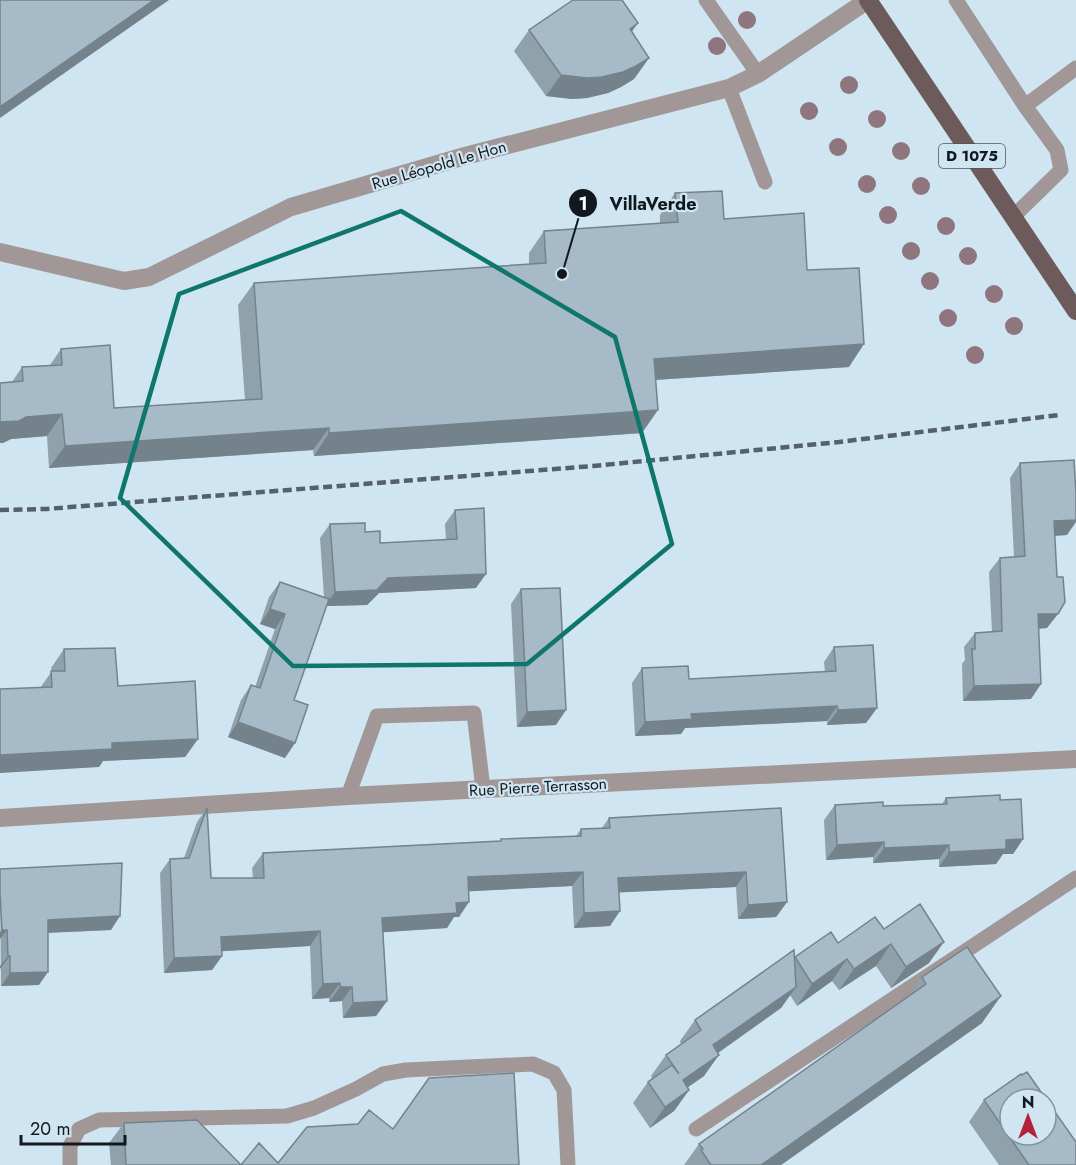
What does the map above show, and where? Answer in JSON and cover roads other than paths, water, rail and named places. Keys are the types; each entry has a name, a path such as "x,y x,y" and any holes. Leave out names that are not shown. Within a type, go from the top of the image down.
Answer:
{"main road":[{"name":"D 1075","path":"868,0 1076,311"}],"street":[{"name":"Rue Léopold Le Hon","path":"0,252 124,281 149,277 291,207 465,156 729,88 758,74 868,0"},
{"name":"Rue Pierre Terrasson","path":"0,818 348,796 1076,759"}],"lane":[{"path":"706,0 758,74"},
{"path":"956,0 1025,106 1057,150 1061,170 1013,217"},
{"path":"1025,106 1076,68"},
{"path":"729,88 765,182"},
{"path":"348,796 377,716 474,713 483,789"},
{"path":"696,1129 1076,878"},
{"path":"70,1165 70,1146 79,1129 99,1120 287,1116 314,1108 383,1074 406,1070 533,1064 554,1072 564,1090 568,1165"}],"railway":[{"path":"0,510 46,509 593,466 839,442 1059,415"}],"place":[{"name":"VillaVerde","path":"562,274"}]}
